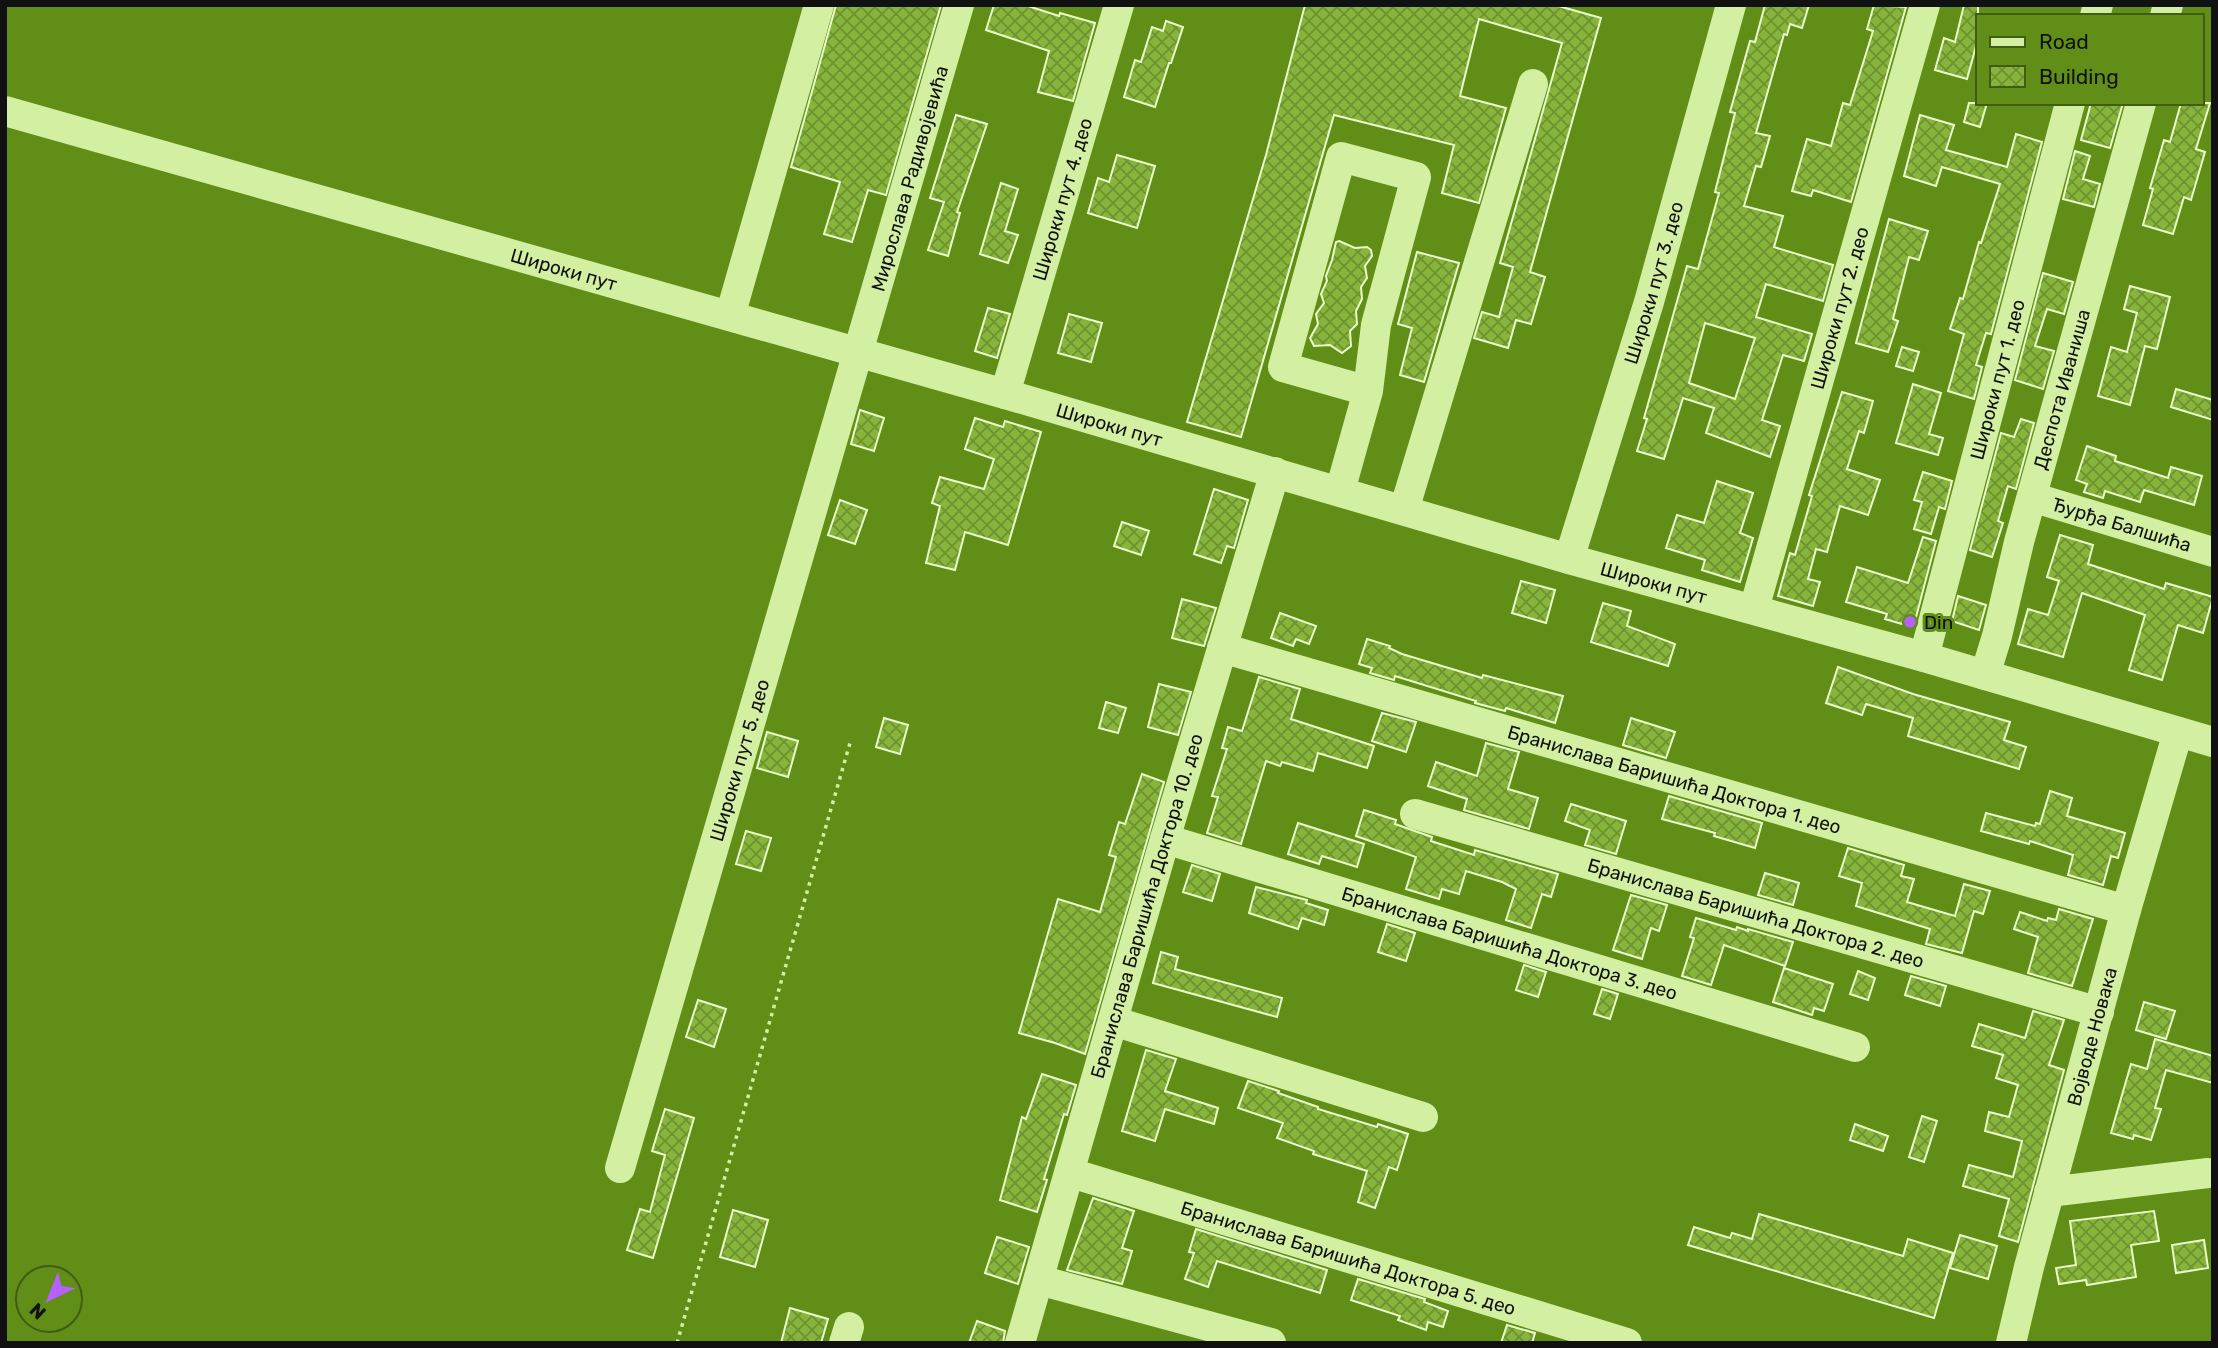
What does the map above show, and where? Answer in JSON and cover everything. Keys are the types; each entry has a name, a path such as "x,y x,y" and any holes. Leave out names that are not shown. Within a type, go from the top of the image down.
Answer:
{"street":[{"path":"730,316 819,5"},
{"name":"Мирослава Радивојевића","path":"860,353 960,5"},
{"name":"Широки пут 4. део","path":"1005,394 1119,5"},
{"name":"Широки пут 3. део","path":"1569,559 1649,302 1731,5"},
{"name":"Широки пут 2. део","path":"1754,608 1925,5"},
{"path":"1404,510 1533,84"},
{"name":"Широки пут 1. део","path":"1924,657 2069,105"},
{"name":"Деспота Иваниша","path":"1985,675 2140,105"},
{"name":"Широки пут","path":"5,111 1005,394 1569,559 1754,608 2213,742"},
{"path":"1340,491 1368,391 1376,325 1416,177 1341,157 1283,367 1368,391"},
{"name":"Широки пут 5. део","path":"620,1168 739,754 860,353"},
{"name":"Бранислава Баришића Доктора 10. део","path":"1020,1343 1275,472"},
{"name":"Ђурђа Балшића","path":"2032,497 2213,552"},
{"name":"Бранислава Баришића Доктора 1. део","path":"1222,648 2126,910"},
{"name":"Војводе Новака","path":"2011,1343 2126,910 2178,732"},
{"name":"Бранислава Баришића Доктора 2. део","path":"1415,814 2099,1012"},
{"name":"Бранислава Баришића Доктора 3. део","path":"1166,839 1855,1047"},
{"path":"1113,1021 1423,1117"},
{"name":"Бранислава Баришића Доктора 5. део","path":"1071,1173 1627,1343"},
{"path":"2049,1192 2208,1173"},
{"path":"1039,1280 1271,1343"}],"path":[{"path":"677,1343 850,743"}],"building":[{"path":"836,5 941,5 886,195 868,190 852,242 824,234 840,182 791,167"},
{"path":"994,5 1025,5 1059,16 1060,13 1095,23 1073,101 1038,92 1049,51 986,30"},
{"path":"1305,5 1555,5 1601,18 1530,272 1545,277 1531,324 1516,320 1508,348 1474,338 1482,312 1499,317 1513,267 1500,263 1562,43 1479,19 1460,96 1506,108 1479,203 1442,193 1454,145 1334,115 1241,437 1187,422 1266,155"},
{"path":"1765,5 1809,5 1802,28 1790,24 1787,35 1784,34 1756,133 1770,136 1761,167 1756,166 1744,206 1783,216 1774,247 1833,265 1823,301 1766,284 1756,317 1812,334 1804,361 1783,355 1762,420 1780,426 1770,457 1706,433 1714,408 1683,398 1664,459 1637,451 1647,419 1644,418 1687,266 1698,269 1719,193 1715,192 1735,113 1730,112 1750,41 1755,42","holes":["1705,323 1755,338 1735,399 1689,383"]},
{"path":"1874,5 1906,7 1851,202 1813,190 1811,196 1792,191 1807,139 1831,146 1843,103 1850,105 1873,31 1867,29"},
{"path":"1964,5 1978,5 1976,46 1967,79 1935,70 1944,38 1955,42"},
{"path":"1166,21 1183,27 1155,107 1124,97 1135,60 1141,62 1152,27 1163,31"},
{"path":"1969,103 1986,105 1980,127 1964,122"},
{"path":"2210,103 2196,149 2205,152 2191,200 2184,197 2173,234 2143,225 2164,140 2170,142 2180,105"},
{"path":"2090,105 2122,105 2110,148 2081,140"},
{"path":"956,115 987,124 957,212 960,213 948,256 928,250 944,202 930,198"},
{"path":"1920,115 1954,125 1946,150 2007,167 2016,134 2042,142 1991,334 1986,333 1976,365 1982,367 1974,399 1948,391 1964,334 1950,329 1960,298 1963,299 1979,242 1981,243 2000,184 1942,167 1936,186 1904,176"},
{"path":"2075,151 2090,156 2083,179 2100,184 2094,207 2063,199"},
{"path":"1117,155 1155,166 1137,228 1088,213 1098,178 1109,182"},
{"path":"1001,183 1018,189 1005,231 1018,235 1008,263 980,254"},
{"path":"1889,219 1928,231 1919,260 1909,257 1893,319 1898,321 1888,352 1856,343"},
{"path":"1336,242 1355,248 1367,247 1372,256 1365,266 1367,278 1361,287 1362,299 1356,311 1357,324 1350,331 1351,346 1342,353 1330,345 1314,346 1310,338 1318,324 1316,314 1324,303 1321,294 1327,281"},
{"path":"1417,252 1459,263 1424,382 1400,375 1412,328 1398,324"},
{"path":"2043,273 2073,282 2064,314 2047,309 2035,346 2054,351 2043,389 2015,380"},
{"path":"2130,286 2170,297 2157,349 2145,346 2130,405 2098,396 2111,347 2127,352 2137,313 2124,309"},
{"path":"988,308 1010,314 997,358 975,351"},
{"path":"1069,314 1102,323 1091,362 1058,353"},
{"path":"1902,347 1919,352 1913,371 1896,366"},
{"path":"1913,384 1941,393 1929,434 1943,438 1938,455 1896,443"},
{"path":"2176,389 2213,400 2213,420 2171,407"},
{"path":"1842,392 1873,401 1864,433 1859,431 1847,469 1880,480 1868,515 1840,506 1827,552 1816,549 1808,579 1820,582 1813,606 1778,596 1790,553 1795,555 1812,496 1809,495"},
{"path":"860,410 884,418 874,451 851,444"},
{"path":"975,418 1003,427 1005,421 1041,432 1008,545 965,532 955,570 926,563 940,506 932,503 940,477 984,489 994,459 965,449"},
{"path":"2021,419 2034,423 2016,489 2008,486 1998,521 2003,523 1992,557 1970,550 2001,433 2014,437"},
{"path":"2087,446 2116,456 2115,461 2168,478 2171,467 2202,476 2194,505 2144,490 2140,502 2105,491 2103,498 2084,492 2087,484 2076,480"},
{"path":"1923,472 1952,481 1945,509 1939,507 1931,534 1914,529 1922,502 1914,500"},
{"path":"1717,481 1753,493 1740,533 1753,538 1740,582 1702,570 1705,560 1666,548 1677,515 1704,523"},
{"path":"1214,489 1248,500 1234,548 1227,546 1221,563 1194,554"},
{"path":"840,500 867,510 855,544 828,535"},
{"path":"1122,522 1149,531 1141,555 1114,546"},
{"path":"2060,535 2093,545 2088,564 2164,589 2166,583 2213,597 2203,633 2178,625 2162,680 2129,670 2145,615 2082,593 2063,657 2018,644 2028,609 2048,615 2059,581 2047,577"},
{"path":"1923,537 1936,541 1915,621 1904,618 1902,624 1885,619 1887,614 1846,602 1857,567 1908,583"},
{"path":"1521,581 1555,590 1546,623 1512,613"},
{"path":"1958,596 1986,605 1979,630 1952,621"},
{"path":"1182,599 1216,608 1204,646 1172,638"},
{"path":"1603,603 1631,611 1627,626 1675,644 1668,666 1591,642"},
{"path":"1280,613 1316,626 1309,644 1296,639 1293,646 1271,638"},
{"path":"1367,639 1390,646 1389,648 1402,654 1482,678 1483,675 1563,696 1555,723 1506,708 1505,711 1475,703 1476,701 1395,676 1394,680 1370,673 1372,668 1359,664"},
{"path":"1838,667 1913,694 2010,722 2004,740 2026,747 2019,769 1908,736 1913,718 1866,704 1862,715 1826,703"},
{"path":"1259,677 1300,689 1291,719 1374,746 1367,768 1318,753 1313,771 1282,762 1280,766 1266,761 1241,844 1207,833 1218,797 1212,796 1227,749 1222,748 1228,727 1242,731"},
{"path":"1159,684 1191,692 1178,735 1148,727"},
{"path":"1106,702 1126,708 1118,733 1099,728"},
{"path":"1382,713 1416,722 1406,752 1372,741"},
{"path":"884,718 908,725 900,754 876,747"},
{"path":"1631,718 1675,732 1666,758 1623,745"},
{"path":"767,732 798,741 788,777 757,768"},
{"path":"1486,743 1519,752 1508,789 1538,798 1529,829 1464,810 1467,799 1428,786 1436,762 1477,776"},
{"path":"1142,774 1164,782 1085,1054 1019,1033 1058,899 1100,912 1116,857 1109,855 1119,822 1125,824"},
{"path":"2050,791 2072,798 2067,816 2125,833 2118,858 2111,856 2103,885 2068,875 2073,855 2030,841 2029,844 1981,831 1986,813 2035,826 2036,823 2040,824"},
{"path":"1669,796 1762,823 1755,848 1714,836 1715,833 1662,819"},
{"path":"1571,804 1626,821 1616,854 1585,845 1590,830 1565,821"},
{"path":"1364,810 1396,820 1395,824 1432,837 1431,841 1474,855 1475,850 1558,874 1551,897 1542,894 1531,928 1506,920 1516,889 1502,882 1466,871 1459,894 1442,889 1439,899 1406,889 1416,857 1356,836"},
{"path":"1298,823 1364,844 1357,867 1322,856 1319,864 1288,854"},
{"path":"746,831 771,838 761,871 736,864"},
{"path":"1848,848 1904,865 1901,876 1914,879 1907,902 1955,916 1964,884 1990,891 1983,914 1974,911 1962,953 1926,944 1930,929 1856,906 1862,883 1839,876"},
{"path":"1192,865 1220,874 1212,901 1183,892"},
{"path":"1765,873 1799,883 1793,905 1758,895"},
{"path":"1256,887 1307,900 1306,903 1328,910 1324,925 1302,918 1298,929 1249,913"},
{"path":"1631,895 1667,905 1659,931 1651,928 1642,959 1613,950"},
{"path":"2059,909 2093,919 2072,986 2028,973 2038,937 2014,929 2020,912 2047,921 2048,918 2056,920"},
{"path":"1696,918 1793,942 1785,966 1724,945 1711,985 1682,976 1694,938 1690,937"},
{"path":"1387,924 1415,933 1406,961 1378,952"},
{"path":"1161,952 1178,957 1175,969 1282,998 1277,1017 1153,983"},
{"path":"1524,965 1546,972 1538,997 1516,990"},
{"path":"1784,968 1833,984 1824,1011 1814,1008 1812,1015 1773,1002"},
{"path":"1858,971 1875,978 1868,1000 1850,994"},
{"path":"1911,976 1946,986 1940,1006 1905,995"},
{"path":"1602,989 1618,994 1610,1019 1594,1014"},
{"path":"698,1000 726,1009 714,1047 686,1037"},
{"path":"2144,1002 2175,1011 2166,1039 2136,1030"},
{"path":"2033,1011 2064,1020 2049,1065 2064,1070 2018,1242 1999,1236 2009,1199 1963,1186 1969,1165 2013,1177 2022,1141 1985,1131 1989,1112 2009,1117 2018,1085 1996,1078 2003,1055 1972,1046 1979,1024 2025,1038"},
{"path":"2155,1039 2213,1056 2213,1083 2166,1070 2155,1108 2161,1109 2151,1140 2134,1135 2133,1139 2111,1133 2131,1064 2147,1069"},
{"path":"1146,1050 1176,1059 1165,1091 1218,1108 1214,1124 1165,1109 1155,1141 1122,1131"},
{"path":"1042,1074 1076,1085 1044,1179 1047,1180 1037,1212 1000,1200 1022,1117 1026,1119"},
{"path":"1248,1081 1279,1091 1278,1093 1318,1109 1408,1134 1397,1170 1389,1167 1375,1208 1358,1202 1367,1171 1313,1154 1314,1151 1277,1138 1283,1123 1238,1108"},
{"path":"665,1109 694,1118 653,1258 627,1250 640,1209 650,1212 665,1155 652,1151"},
{"path":"1922,1116 1937,1121 1924,1162 1909,1157"},
{"path":"1855,1124 1888,1136 1883,1151 1850,1140"},
{"path":"1093,1198 1134,1211 1122,1248 1132,1251 1122,1284 1067,1270"},
{"path":"733,1210 768,1220 755,1267 720,1257"},
{"path":"2154,1211 2159,1241 2131,1245 2136,1277 2087,1285 2086,1280 2059,1284 2056,1268 2076,1265 2070,1221"},
{"path":"1759,1214 1903,1256 1908,1239 1953,1253 1934,1318 1688,1245 1694,1227 1730,1238 1732,1233 1752,1239"},
{"path":"1196,1229 1327,1270 1320,1293 1217,1261 1208,1287 1185,1279 1194,1253 1189,1252"},
{"path":"1960,1235 1997,1246 1988,1279 1950,1268"},
{"path":"997,1237 1029,1247 1018,1284 985,1273"},
{"path":"2204,1240 2208,1268 2176,1273 2172,1245"},
{"path":"1358,1279 1425,1299 1424,1302 1448,1311 1443,1327 1428,1322 1426,1330 1398,1320 1400,1316 1351,1300"},
{"path":"790,1308 828,1319 821,1343 781,1343"},
{"path":"977,1321 1005,1331 1003,1343 969,1343"},
{"path":"1507,1325 1535,1333 1532,1343 1501,1343"}],"place":[{"name":"Din","path":"1910,622"}]}
